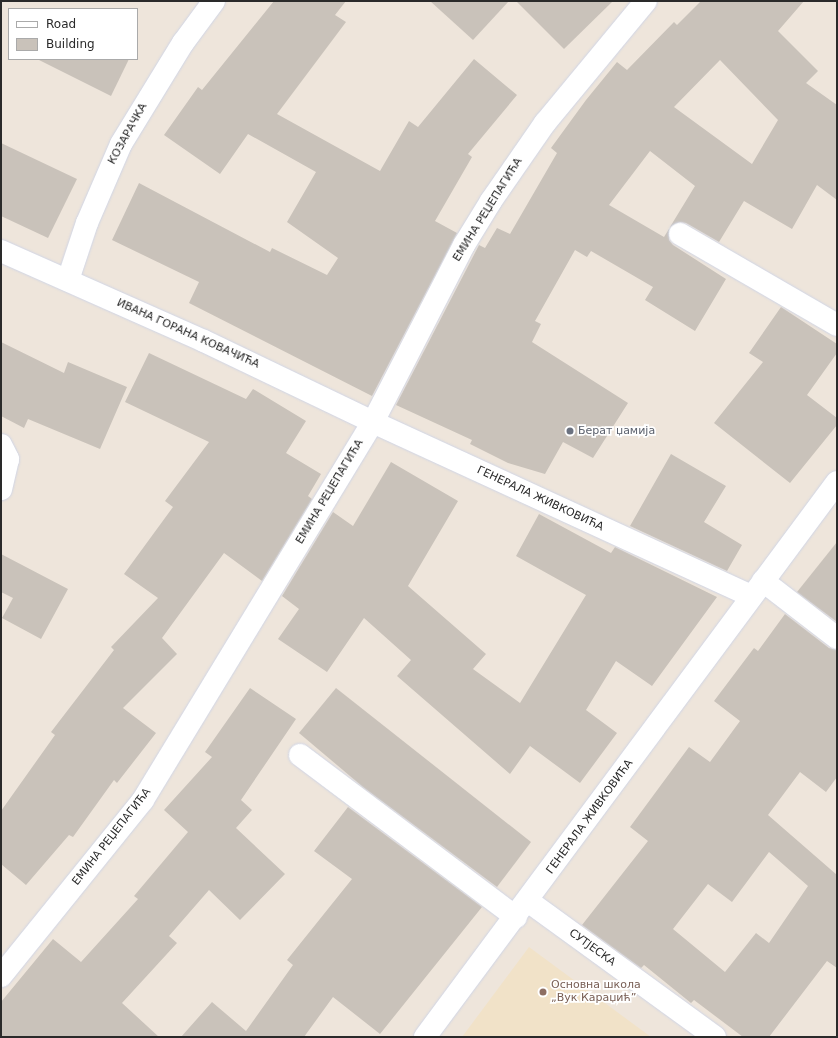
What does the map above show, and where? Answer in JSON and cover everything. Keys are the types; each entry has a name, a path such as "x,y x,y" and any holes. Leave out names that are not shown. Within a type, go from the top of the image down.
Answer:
{"street":[{"name":"КОЗАРАЧКА","path":"68,280 90,216 121,144 179,50 214,1"},
{"name":"ЕМИНА РЕЏЕПАГИЋА","path":"1,976 143,800 373,422 464,245 511,170 570,91 646,1"},
{"path":"680,234 837,325"},
{"name":"ИВАНА ГОРАНА КОВАЧИЋА","path":"1,251 204,341 373,422"},
{"name":"ГЕНЕРАЛА ЖИВКОВИЋА","path":"373,422 757,588"},
{"path":"1,446 8,459 1,489"},
{"name":"ГЕНЕРАЛА ЖИВКОВИЋА","path":"425,1037 522,909 757,588 837,482"},
{"path":"757,588 837,638"},
{"name":"СУТЈЕСКА","path":"300,754 522,909 715,1037"}],"shaded area":[{"name":"Основна школа „Вук Караџић”","path":"529,947 651,1037 462,1037"}],"building":[{"path":"274,1 346,1 335,15 346,22 277,114 380,171 409,121 418,127 474,59 517,95 468,154 472,157 435,221 457,233 372,396 189,303 199,282 112,240 139,183 270,252 272,248 327,275 338,258 287,222 316,172 248,134 220,174 164,135 198,87 202,90"},
{"path":"430,1 509,1 473,40"},
{"path":"516,1 613,1 564,49"},
{"path":"701,1 804,1 778,31 818,71 806,83 837,105 837,200 817,185 792,229 744,201 719,242 686,223 680,222 670,227 695,186 650,151 609,205 664,237 669,229 669,240 673,245 726,279 695,331 645,300 653,287 591,251 587,257 575,250 535,321 541,324 532,342 628,403 593,458 563,442 545,474 508,463 470,444 472,440 396,405 479,245 485,248 497,228 510,234 557,153 551,148 586,100 617,62 627,70 674,22 677,25","holes":["720,60 778,120 752,164 674,107"]},
{"path":"39,60 129,60 111,96"},
{"path":"1,143 77,179 48,238 1,216"},
{"path":"781,307 837,344 837,353 807,395 837,418 837,425 790,483 714,423 763,362 749,353"},
{"path":"1,342 64,373 68,362 127,387 100,449 28,419 24,428 1,416"},
{"path":"149,353 246,399 253,389 306,421 286,453 321,474 308,496 312,499 262,581 224,553 162,638 177,654 123,708 156,733 117,783 114,780 73,837 69,835 26,885 1,864 1,811 55,735 51,732 114,650 111,647 158,598 124,574 173,507 165,501 209,442 125,402"},
{"path":"671,454 726,486 704,522 742,545 727,571 630,526"},
{"path":"391,462 458,501 408,586 486,654 473,669 520,703 586,595 516,556 539,514 611,553 615,547 717,597 652,686 616,661 586,710 617,733 580,783 530,746 510,774 397,676 411,660 364,618 327,672 278,639 299,609 282,596 333,512 353,526"},
{"path":"837,542 837,622 797,592"},
{"path":"1,554 68,589 41,639 2,618 13,598 1,592"},
{"path":"785,614 829,648 837,650 837,777 826,792 800,772 768,815 837,875 837,968 827,961 769,1037 743,1037 694,1000 691,1003 644,965 641,968 582,925 648,841 630,827 689,747 710,762 740,721 714,701 754,648 758,651","holes":["769,852 808,886 769,943 756,933 725,972 673,929 708,884 732,902"]},
{"path":"250,688 296,719 241,800 252,810 236,828 285,874 240,920 209,890 169,936 177,943 122,1003 159,1037 1,1037 1,1002 53,939 81,962 138,899 134,896 188,832 164,810 212,757 205,752"},
{"path":"336,688 531,842 497,887 363,787 299,733"},
{"path":"348,807 482,907 380,1034 333,997 304,1037 181,1037 212,1002 246,1031 293,965 287,960 352,879 314,851"}],"place":[{"name":"Берат џамија","path":"570,431"},
{"name":"Основна школа „Вук Караџић”","path":"543,992"}]}
